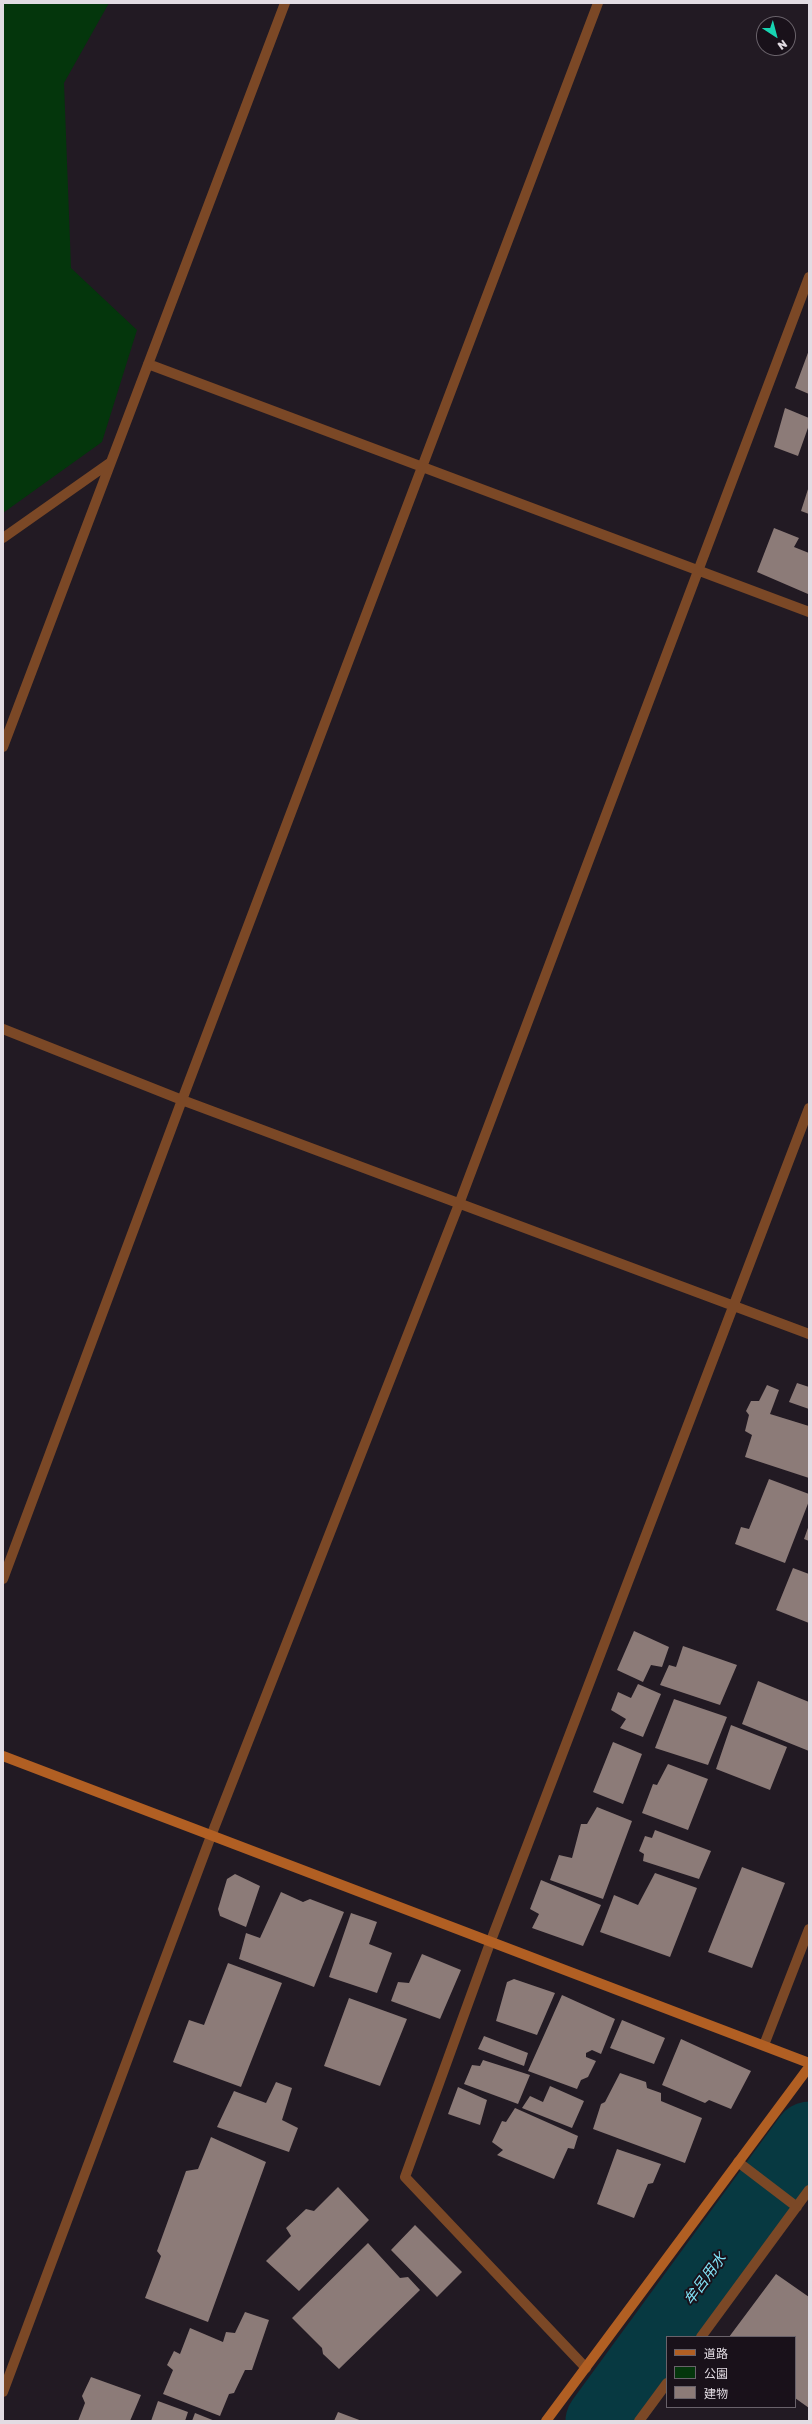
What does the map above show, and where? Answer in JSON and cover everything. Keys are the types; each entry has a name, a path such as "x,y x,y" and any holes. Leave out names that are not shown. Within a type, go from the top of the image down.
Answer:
{"street":[{"path":"3,747 286,3"},
{"path":"3,1579 182,1100 423,468 598,3"},
{"path":"3,2392 211,1836 459,1204 809,277"},
{"path":"148,364 423,468 698,568 809,612"},
{"path":"3,538 111,462"},
{"path":"3,1029 182,1100 459,1204 733,1304 809,1334"},
{"path":"586,2368 405,2178 490,1943 809,1108"},
{"path":"3,1756 490,1943 809,2063"},
{"path":"764,2045 809,1929"},
{"path":"546,2421 809,2067"},
{"path":"738,2162 753,2175 797,2206"},
{"path":"702,2336 809,2190"},
{"path":"639,2421 666,2384"}],"green space":[{"path":"3,3 109,3 64,83 71,268 137,330 102,442 3,513"}],"building":[{"path":"809,350 809,394 795,388"},
{"path":"785,408 809,418 809,425 798,456 774,447"},
{"path":"809,486 809,514 801,511"},
{"path":"774,528 799,538 794,547 809,553 808,594 757,572"},
{"path":"797,1383 809,1387 809,1409 789,1402"},
{"path":"767,1385 779,1390 770,1414 809,1426 809,1478 745,1457 752,1435 745,1431 749,1415 746,1411 751,1401 759,1401"},
{"path":"769,1479 809,1494 809,1501 785,1563 735,1544 741,1527 749,1529"},
{"path":"809,1525 809,1541 804,1539"},
{"path":"793,1568 809,1574 809,1623 776,1610"},
{"path":"634,1631 669,1647 662,1667 651,1665 643,1682 617,1670"},
{"path":"683,1646 737,1665 720,1705 660,1685 669,1665 676,1667"},
{"path":"758,1681 809,1702 809,1751 742,1724"},
{"path":"638,1684 661,1694 643,1737 620,1728 626,1719 611,1710 618,1692 631,1698"},
{"path":"674,1699 727,1717 708,1765 655,1748"},
{"path":"731,1725 787,1747 770,1790 716,1769"},
{"path":"613,1742 642,1754 623,1804 593,1792"},
{"path":"668,1764 708,1779 688,1830 642,1813 653,1784 657,1785"},
{"path":"597,1807 632,1821 603,1899 550,1880 559,1855 572,1858 581,1824 587,1824"},
{"path":"655,1830 711,1851 699,1879 643,1861 644,1854 639,1851 645,1836 652,1838"},
{"path":"742,1867 785,1883 752,1968 708,1952"},
{"path":"655,1873 697,1888 670,1957 600,1932 614,1895 638,1905"},
{"path":"235,1874 260,1886 246,1927 220,1916 218,1909 227,1879"},
{"path":"541,1880 601,1905 583,1946 532,1928 539,1914 530,1909"},
{"path":"281,1892 303,1902 310,1899 344,1912 314,1987 239,1959 246,1933 260,1938"},
{"path":"351,1913 377,1922 369,1944 392,1953 377,1993 329,1977"},
{"path":"422,1954 461,1970 440,2019 391,2001 398,1982 409,1983"},
{"path":"228,1963 282,1983 241,2087 173,2062 189,2020 204,2025"},
{"path":"514,1979 555,1993 537,2035 496,2021 507,1982"},
{"path":"562,1995 615,2019 601,2054 592,2050 586,2053 586,2057 596,2061 588,2077 581,2080 577,2089 528,2071"},
{"path":"349,1998 407,2019 380,2086 324,2066"},
{"path":"622,2020 665,2038 654,2064 610,2048"},
{"path":"484,2036 528,2053 524,2066 478,2049"},
{"path":"681,2039 751,2071 731,2109 709,2100 705,2103 662,2085"},
{"path":"483,2060 530,2075 518,2104 464,2084 472,2065 480,2066"},
{"path":"620,2073 646,2082 647,2088 661,2093 661,2101 702,2118 685,2163 593,2129 601,2104 605,2102"},
{"path":"276,2082 292,2088 282,2120 298,2128 289,2152 217,2127 234,2091 266,2103"},
{"path":"550,2086 584,2101 572,2128 522,2108 530,2096 543,2102"},
{"path":"458,2087 487,2100 480,2125 448,2114"},
{"path":"515,2108 578,2136 574,2149 568,2148 554,2179 497,2155 503,2150 492,2142 502,2121 506,2122"},
{"path":"211,2137 266,2162 208,2322 145,2298 161,2256 157,2251 186,2171 198,2169"},
{"path":"617,2149 661,2164 653,2183 648,2184 634,2218 597,2204"},
{"path":"338,2187 369,2220 299,2291 266,2261 291,2236 286,2228 306,2209 314,2211"},
{"path":"415,2225 462,2272 437,2297 391,2250"},
{"path":"368,2243 400,2278 408,2277 420,2290 339,2369 323,2354 322,2348 292,2318"},
{"path":"776,2274 809,2297 809,2408 796,2399 796,2336 730,2336"},
{"path":"245,2312 269,2320 252,2370 245,2370 234,2393 229,2394 220,2416 163,2394 173,2370 167,2365 174,2351 180,2354 190,2328 223,2342 226,2332 235,2333"},
{"path":"91,2377 141,2395 130,2421 78,2421 85,2403 82,2396"},
{"path":"158,2401 188,2412 185,2421 151,2421"},
{"path":"338,2412 362,2421 334,2421"},
{"path":"195,2413 215,2421 192,2421"}],"waterway":[{"name":"牟呂用水","path":"601,2421 809,2137"}]}
